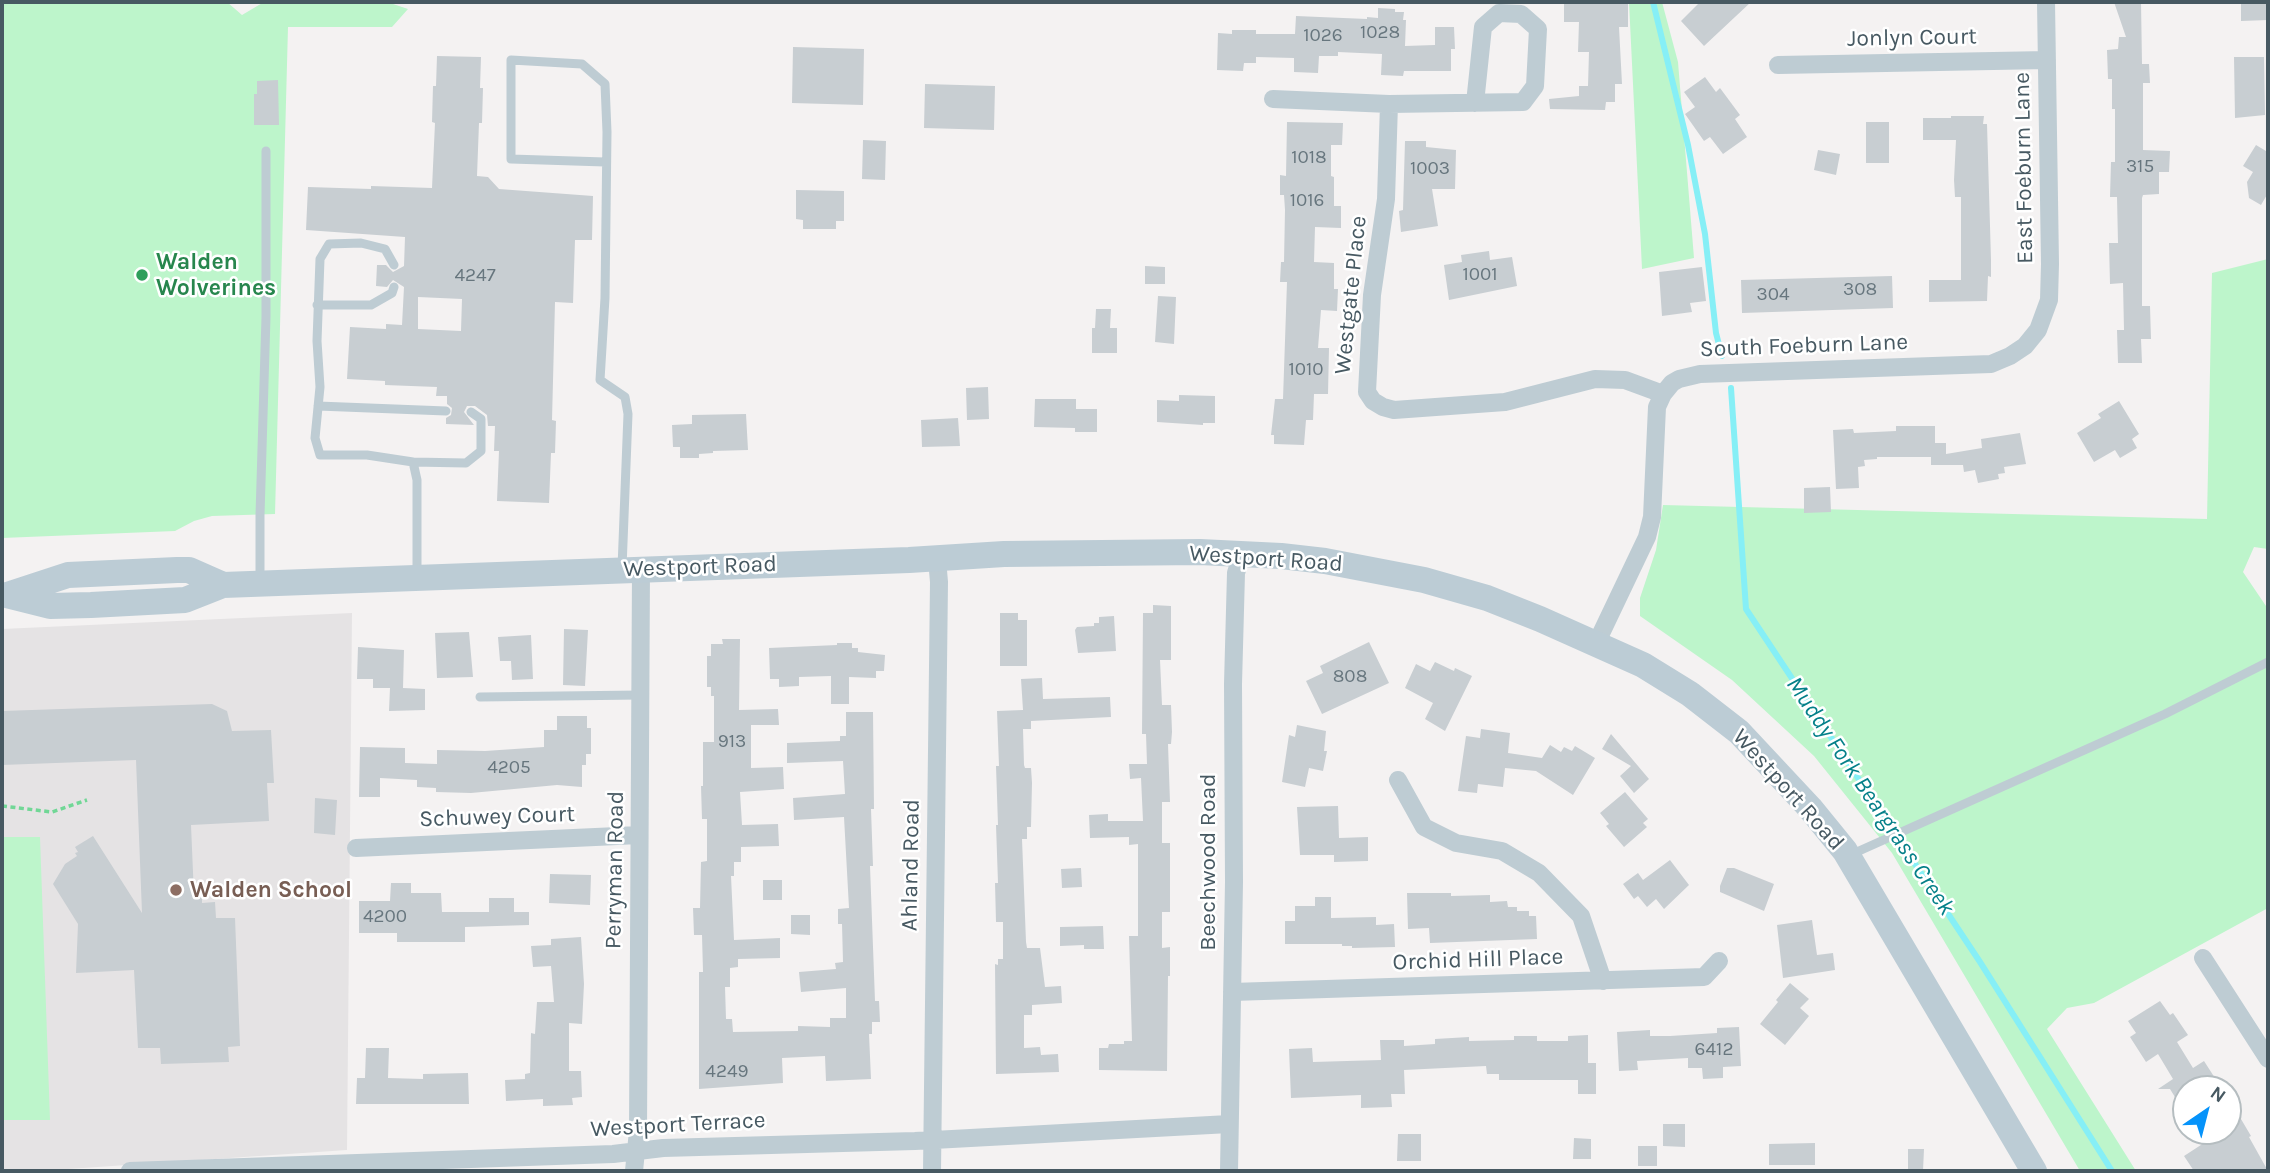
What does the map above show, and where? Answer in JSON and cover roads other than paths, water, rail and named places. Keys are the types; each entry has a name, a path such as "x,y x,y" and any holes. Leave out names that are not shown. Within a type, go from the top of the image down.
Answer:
{"main road":[{"name":"Westport Road","path":"4,595 68,575 177,570 189,570 223,585 937,559 1004,554 1242,554 1325,561 1424,580 1519,610 1643,665 1690,694 1739,732 1810,808 1848,856 2034,1171"}],"street":[{"name":"East Foeburn Lane","path":"2038,330 2049,300 2046,2"},
{"path":"1273,99 1390,104 1475,103 1523,102 1535,86 1538,29 1521,14 1499,13 1483,27 1475,103"},
{"name":"Jonlyn Court","path":"1778,65 2047,60"},
{"name":"Westgate Place","path":"1390,104 1386,199 1371,295 1367,391 1373,401 1394,410 1505,402 1595,379 1625,380 1663,394"},
{"name":"South Foeburn Lane","path":"1663,394 1679,379 1700,374 1991,364 2025,346 2038,330"},
{"path":"1596,644 1647,537 1652,517 1657,407 1663,394"},
{"name":"Beechwood Road","path":"1229,1171 1234,882 1233,684 1236,573 1242,554"},
{"name":"Ahland Road","path":"932,1171 939,584 937,559"},
{"name":"Perryman Road","path":"632,569 640,695 634,1171"},
{"path":"1398,780 1424,827 1456,843 1502,851 1539,873 1581,916 1603,981"},
{"name":"Schuwey Court","path":"356,848 639,835"},
{"path":"2203,958 2268,1059"},
{"name":"Orchid Hill Place","path":"1231,992 1704,977 1719,961"},
{"name":"Westport Terrace","path":"130,1171 636,1152 663,1148 932,1140 1228,1124"}],"lane":[{"path":"605,162 512,159 511,60 582,64 605,84 605,162 605,298 600,380 625,397 628,414 632,569"},
{"path":"260,583 266,303 266,151"},
{"path":"394,265 385,248 361,243 329,244 320,259 317,305 320,387 315,438 320,455 367,455 412,462 466,463 481,451 481,419 471,412"},
{"path":"317,305 371,305 392,293 394,287"},
{"path":"318,407 446,411"},
{"path":"412,462 417,480 417,577"},
{"path":"1848,856 2165,714 2268,662"},
{"path":"481,697 640,695"}],"waterway":[{"name":"Muddy Fork Beargrass Creek","path":"1653,2 1688,145 1705,234 1716,333 1722,356"},
{"name":"Muddy Fork Beargrass Creek","path":"1731,388 1746,609 1980,962 2112,1171"}],"place":[{"name":"Walden Wolverines","path":"142,275"},
{"name":"Walden School","path":"176,890"}]}
